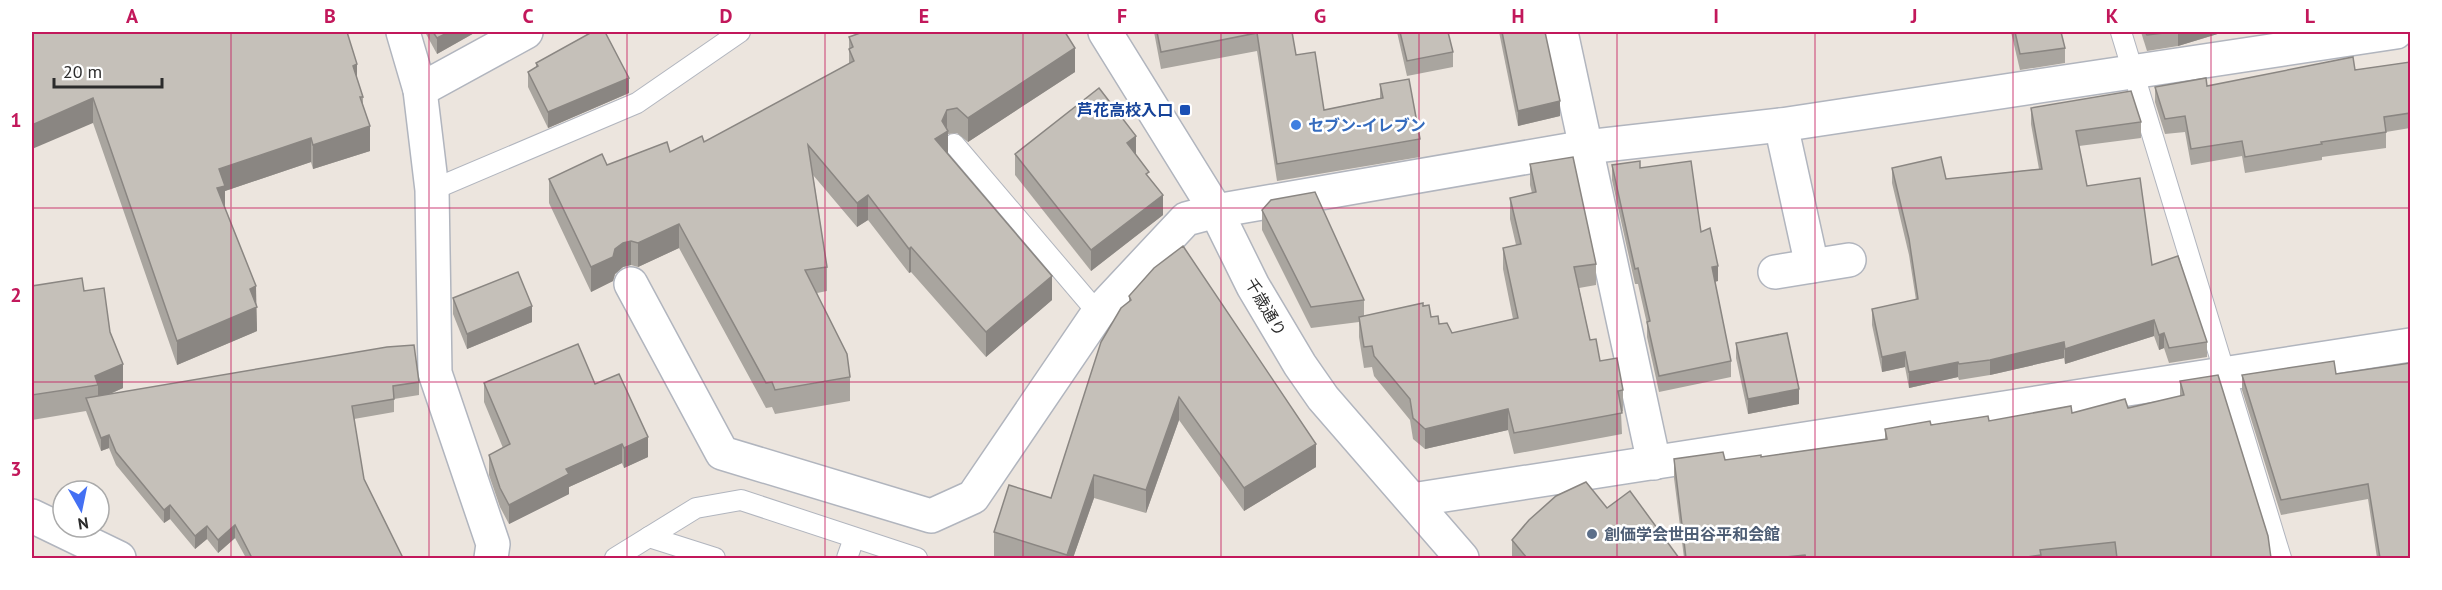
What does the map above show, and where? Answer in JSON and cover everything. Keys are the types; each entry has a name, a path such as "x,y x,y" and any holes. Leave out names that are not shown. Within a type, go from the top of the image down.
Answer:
{"street":[{"path":"403,32 420,90 432,190 435,374 493,544 491,558"},
{"path":"420,90 526,32"},
{"name":"千歳通り","path":"1104,32 1216,211 1253,286 1300,365 1323,398 1462,558"},
{"path":"1561,32 1654,463"},
{"path":"631,284 722,453 931,516 973,497 1098,313 1186,219 1216,211 1586,147 1781,125 2396,32"},
{"path":"1781,125 1812,266"},
{"path":"1775,272 1849,260"},
{"path":"1412,500 2410,345"},
{"path":"32,516 119,558"}],"lane":[{"path":"432,190 637,103 740,32"},
{"path":"2121,32 2281,558"},
{"path":"954,144 1098,313"},
{"path":"615,558 696,508 741,501 905,557"},
{"path":"650,537 715,558"},
{"path":"846,558 854,538"}],"building":[{"path":"32,32 347,32 357,64 353,66 363,97 360,97 370,126 313,145 311,138 219,169 225,186 217,188 256,286 250,289 257,307 177,341 93,98 32,125"},
{"path":"433,32 449,32 437,38"},
{"path":"592,32 605,32 629,78 548,112 528,72 538,66 536,63"},
{"path":"863,32 1065,32 1075,48 968,118 957,108 947,110 942,121 948,131 935,139 1052,276 986,332 911,247 909,249 868,195 857,203 808,145 827,267 805,270 847,354 850,377 775,390 772,382 766,383 679,224 638,243 631,241 623,243 615,249 613,257 591,267 549,179 602,154 607,165 667,142 670,152 702,136 704,142 854,61 849,49 853,47 849,37"},
{"path":"1157,32 1292,32 1296,55 1315,52 1324,110 1383,98 1380,84 1409,79 1420,139 1277,164 1257,33 1161,52"},
{"path":"1400,32 1448,32 1453,52 1407,61"},
{"path":"1502,32 1545,32 1560,101 1518,111"},
{"path":"2015,32 2061,32 2065,48 2020,54"},
{"path":"2145,32 2172,32 2147,35"},
{"path":"2353,57 2355,70 2410,62 2410,113 2384,117 2386,132 2245,157 2242,141 2191,149 2185,116 2165,119 2155,87 2206,78 2207,86"},
{"path":"1099,88 1136,136 1127,143 1149,172 1146,174 1163,195 1091,250 1015,154"},
{"path":"2131,91 2141,122 2076,131 2087,186 2140,178 2152,265 2178,256 2207,342 2169,348 2164,333 2159,335 2154,320 2065,349 2064,342 1990,360 1959,364 1958,362 1909,372 1905,352 1882,357 1872,309 1918,299 1909,239 1892,168 1941,157 1946,179 2042,169 2031,108"},
{"path":"1573,157 1596,264 1574,267 1590,340 1596,339 1600,361 1617,358 1623,390 1618,391 1622,413 1514,433 1508,409 1425,429 1413,418 1410,399 1374,356 1372,346 1364,347 1359,317 1423,303 1423,306 1429,305 1431,317 1438,316 1439,324 1447,323 1452,333 1518,318 1503,248 1521,244 1510,198 1536,192 1530,164"},
{"path":"1640,161 1640,168 1691,161 1701,232 1710,228 1718,266 1712,267 1731,361 1659,376 1647,322 1650,321 1638,268 1635,269 1612,165"},
{"path":"1315,192 1364,300 1311,307 1262,210 1271,200"},
{"path":"1183,246 1316,444 1244,488 1179,397 1146,490 1094,475 1067,555 994,532 1009,485 1051,498 1101,342 1121,308 1131,300 1129,296 1154,268"},
{"path":"518,272 532,306 467,334 453,298"},
{"path":"82,278 84,291 104,288 110,332 123,364 95,376 98,385 32,395 32,286"},
{"path":"1787,333 1799,389 1748,399 1736,343"},
{"path":"578,344 595,384 619,374 648,437 624,448 622,444 566,469 569,474 509,505 500,488 489,455 510,444 484,383"},
{"path":"414,345 419,382 393,386 394,399 352,406 364,479 403,558 252,558 235,525 218,540 207,526 195,536 170,505 164,510 116,452 109,435 101,438 86,398 387,347"},
{"path":"2334,361 2336,374 2410,363 2410,558 2380,558 2368,484 2281,500 2242,375"},
{"path":"2218,375 2268,536 2271,558 2117,558 2115,542 2040,550 2041,555 2019,558 1806,558 1805,555 1775,558 1686,558 1674,459 1723,452 1725,460 1761,455 1761,457 1887,439 1885,429 1930,421 1931,425 1988,416 1989,421 2071,406 2072,413 2125,399 2128,408 2184,395 2180,381"},
{"path":"1586,482 1607,508 1630,491 1679,558 1527,558 1512,540 1529,520 1556,496"}],"place":[{"name":"芦花高校入口","path":"1185,110"},
{"name":"セブン-イレブン","path":"1296,125"},
{"name":"創価学会世田谷平和会館","path":"1592,534"}]}
